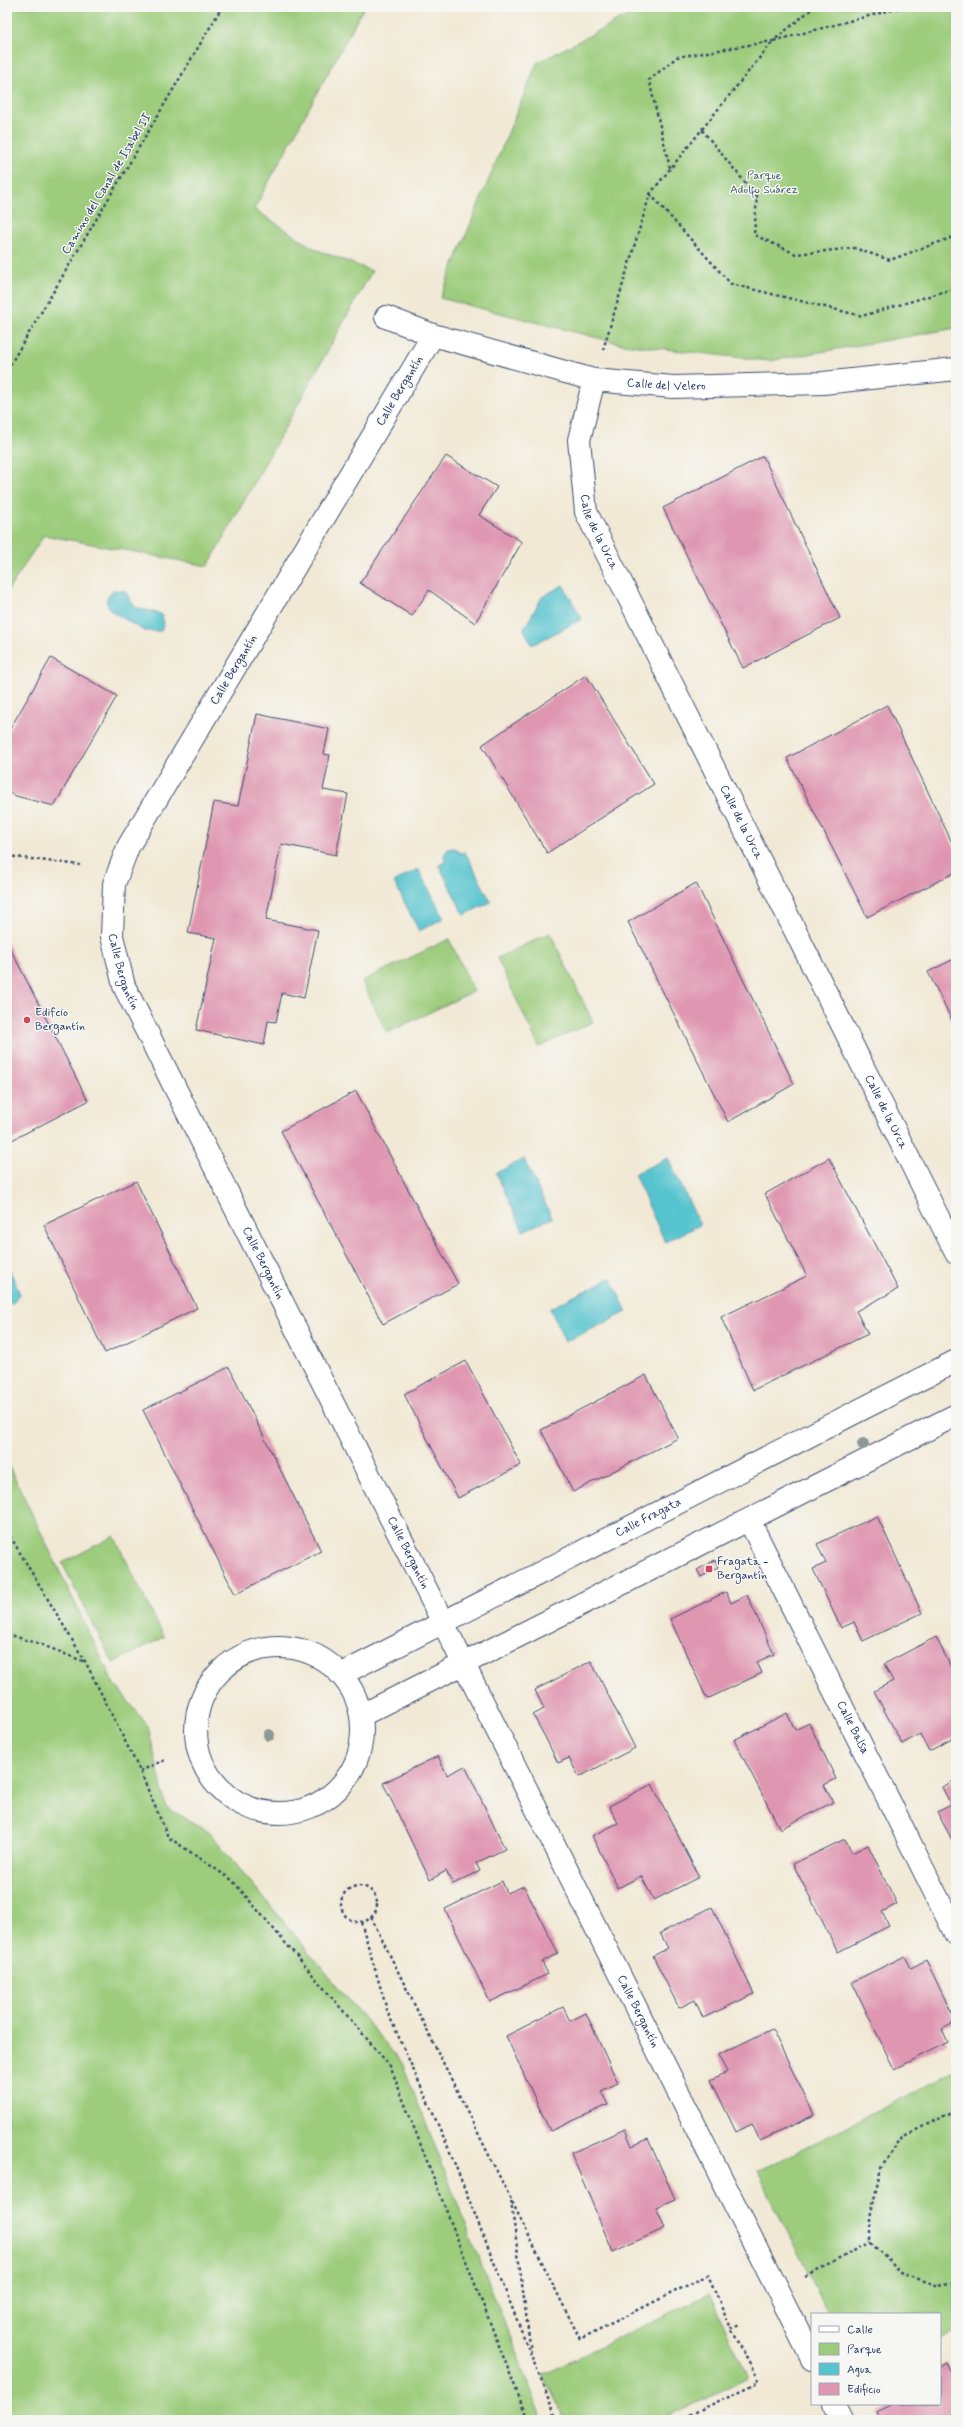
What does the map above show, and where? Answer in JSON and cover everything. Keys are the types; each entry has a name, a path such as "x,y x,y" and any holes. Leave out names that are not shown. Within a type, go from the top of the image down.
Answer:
{"street":[{"name":"Calle del Velero","path":"386,317 433,335 594,380 673,387 823,383 956,369"},
{"name":"Calle Bergantín","path":"433,335 128,847 114,884 112,936 124,986 811,2357"},
{"name":"Calle de la Urca","path":"594,380 579,440 586,512 956,1252"},
{"name":"Calle Fragata","path":"342,1674 956,1361"},
{"path":"362,1715 956,1415"},
{"name":"Calle Balsa","path":"749,1520 956,1935"},
{"path":"265,1647 292,1647 319,1656 342,1674 354,1693 362,1715 361,1747 349,1776 327,1799 298,1812 266,1814 236,1803 212,1782 198,1753 195,1725 201,1698 216,1674 238,1656 265,1647"},
{"path":"834,2405 842,2420"}],"path":[{"name":"Camino del Canal de Isabel II","path":"7,370 222,7"},
{"path":"594,380 650,194 773,41 814,7"},
{"path":"671,168 649,80 676,57 773,41 903,7"},
{"path":"702,130 757,197 754,235 796,254 854,248 890,260 956,236"},
{"path":"650,194 731,284 862,316 956,288"},
{"path":"7,856 80,865"},
{"path":"7,1531 86,1662 140,1771 168,1837 232,1880 390,2066 528,2420"},
{"path":"7,1634 40,1644 86,1662"},
{"path":"140,1771 167,1759"},
{"path":"365,1887 374,1895 377,1907 371,1917 361,1922 346,1916 341,1906 344,1894 353,1888 365,1887"},
{"path":"371,1917 580,2339 708,2275 731,2328 759,2382 679,2420"},
{"path":"361,1922 388,2013 448,2147 557,2420"},
{"path":"956,2110 902,2137 881,2168 870,2218 870,2242 901,2273 939,2286 956,2283"},
{"path":"510,2198 532,2357"},
{"path":"805,2278 870,2242"},
{"path":"731,2328 741,2324"}],"green space":[{"path":"7,7 364,7 254,209 315,249 372,271 208,566 44,535 7,592"},
{"name":"Parque Adolfo Suárez","path":"644,7 956,7 956,328 769,361 622,344 440,298 537,63"},
{"path":"550,933 593,1022 539,1047 497,958"},
{"path":"449,939 474,991 387,1033 362,981"},
{"path":"7,1462 113,1682 148,1726 166,1807 209,1832 403,2065 543,2420 7,2420"},
{"path":"114,1536 164,1637 113,1663 62,1563"},
{"path":"956,2071 956,2332 941,2340 941,2313 828,2313 757,2172"},
{"path":"709,2294 749,2378 661,2420 565,2420 543,2374"}],"water":[{"path":"563,585 582,619 532,645 524,629 542,597"},
{"path":"113,590 125,591 135,607 161,614 164,623 161,631 144,631 110,610 106,600"},
{"path":"455,848 461,853 465,852 491,902 464,915 439,865 445,862 444,855 448,849"},
{"path":"418,869 444,918 419,931 394,882"},
{"path":"668,1158 700,1225 665,1242 634,1174"},
{"path":"524,1159 552,1218 523,1231 496,1173"},
{"path":"7,1264 20,1294 13,1303 7,1305"},
{"path":"611,1278 627,1312 565,1342 550,1308"}],"building":[{"path":"446,456 497,487 479,515 522,542 475,623 429,590 412,616 360,583"},
{"path":"763,456 840,618 743,668 663,508"},
{"path":"51,658 117,696 54,806 16,796 7,791 7,734"},
{"path":"586,675 654,784 547,853 482,745"},
{"path":"887,705 956,851 956,872 867,917 787,758"},
{"path":"257,714 329,729 324,754 330,755 323,790 348,794 336,855 281,844 266,920 318,930 304,998 282,993 276,1022 268,1021 264,1045 196,1030 216,938 188,933 214,802 238,806"},
{"path":"696,883 794,1084 728,1122 628,922"},
{"name":"Edifcio Bergantín","path":"7,942 88,1101 10,1141 7,1136"},
{"path":"956,958 956,1028 928,972"},
{"path":"356,1091 458,1284 383,1324 281,1131"},
{"path":"829,1158 898,1289 856,1311 868,1334 753,1390 721,1317 807,1276 765,1194"},
{"path":"136,1181 197,1308 105,1353 44,1225"},
{"path":"466,1361 521,1465 458,1498 404,1394"},
{"path":"229,1367 321,1551 235,1594 143,1410"},
{"path":"646,1375 678,1438 573,1492 541,1430"},
{"path":"877,1516 922,1613 863,1641 854,1622 841,1628 813,1569 826,1563 817,1544"},
{"path":"715,1560 718,1567 701,1577 697,1570"},
{"path":"726,1592 731,1603 747,1595 774,1654 757,1662 762,1673 707,1699 670,1619"},
{"path":"936,1637 956,1677 956,1737 929,1751 920,1734 902,1744 874,1691 893,1681 884,1664"},
{"path":"591,1661 635,1748 579,1777 569,1758 558,1763 533,1715 544,1709 535,1690"},
{"path":"787,1713 795,1730 809,1723 836,1779 824,1785 833,1802 780,1829 734,1740"},
{"path":"438,1756 447,1775 465,1766 505,1849 476,1863 480,1871 453,1884 446,1871 430,1880 383,1783"},
{"path":"956,1780 956,1847 937,1812 951,1805 942,1787"},
{"path":"652,1784 699,1877 654,1900 641,1876 618,1888 592,1836 618,1823 609,1806"},
{"path":"845,1839 852,1853 868,1845 897,1904 882,1912 889,1926 838,1952 793,1864"},
{"path":"502,1881 507,1893 524,1886 558,1953 542,1962 548,1974 490,2002 445,1909"},
{"path":"712,1907 754,1994 703,2018 695,2000 679,2008 653,1956 668,1948 660,1933"},
{"path":"905,1956 911,1968 926,1960 956,2022 942,2029 948,2042 894,2069 852,1982"},
{"path":"563,2007 570,2021 586,2013 618,2083 601,2091 608,2105 550,2131 506,2036"},
{"path":"772,2029 814,2115 760,2141 752,2124 736,2132 711,2080 727,2072 718,2055"},
{"path":"625,2129 632,2146 648,2139 675,2199 656,2207 665,2228 613,2252 571,2153"},
{"path":"947,2362 956,2380 956,2420 881,2420 877,2412 891,2405 941,2405 941,2365"}],"place":[{"name":"Edifcio Bergantín","path":"27,1020"},
{"name":"Fragata - Bergantín","path":"709,1569"}]}
